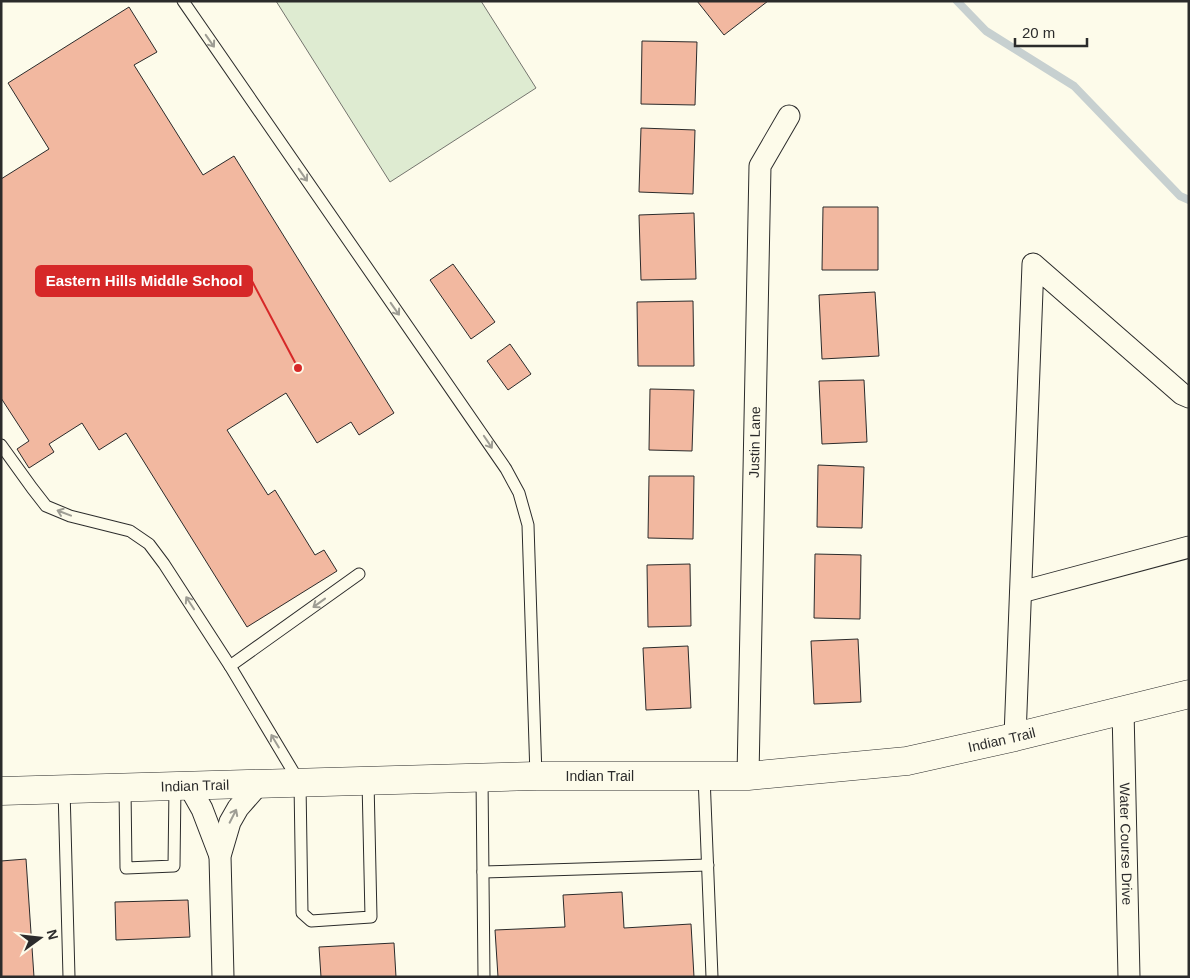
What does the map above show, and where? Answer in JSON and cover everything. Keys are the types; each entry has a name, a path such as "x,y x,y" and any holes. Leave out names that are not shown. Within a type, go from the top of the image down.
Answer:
{"street":[{"name":"Justin Lane","path":"748,776 760,166 789,116"},
{"path":"1015,737 1033,264 1182,394 1189,397"},
{"path":"1021,592 1189,547"},
{"name":"Indian Trail","path":"1,791 536,776 748,776 907,761 1015,737 1189,694"},
{"name":"Water Course Drive","path":"1123,710 1129,977"},
{"path":"223,977 220,856 230,822 238,808 259,784"},
{"path":"182,786 202,809 220,856"}],"lane":[{"path":"183,1 484,436 519,492 529,533 536,776"},
{"path":"1,445 46,506 70,516 130,531 149,544 164,564 230,666 300,783 302,913 310,921 371,917 368,781"},
{"path":"230,666 359,574"},
{"path":"704,776 712,977"},
{"path":"482,778 484,977"},
{"path":"125,788 126,868 174,866 182,786"},
{"path":"64,789 69,977"},
{"path":"483,872 708,865"}],"green space":[{"path":"276,1 481,1 536,88 390,182"}],"building":[{"path":"697,1 768,1 724,35"},
{"path":"129,7 157,52 134,65 203,175 234,156 394,413 359,435 351,422 317,443 286,393 227,430 268,495 275,490 315,555 324,550 337,571 247,627 126,433 99,450 82,423 49,444 54,452 29,468 17,449 29,441 1,398 1,179 49,149 8,83"},
{"path":"642,41 697,42 695,105 641,104"},
{"path":"641,128 695,130 693,194 639,192"},
{"path":"823,207 878,207 878,270 822,270"},
{"path":"694,213 696,279 641,280 639,215"},
{"path":"453,264 495,322 471,339 430,280"},
{"path":"875,292 879,356 822,359 819,295"},
{"path":"693,301 694,366 638,366 637,302"},
{"path":"510,344 531,374 508,390 487,361"},
{"path":"864,380 867,442 822,444 819,381"},
{"path":"650,389 694,390 692,451 649,450"},
{"path":"818,465 864,467 862,528 817,527"},
{"path":"649,476 694,476 693,539 648,538"},
{"path":"815,554 861,555 860,619 814,618"},
{"path":"690,564 691,626 648,627 647,565"},
{"path":"858,639 861,702 814,704 811,641"},
{"path":"688,646 691,708 646,710 643,648"},
{"path":"26,859 34,977 1,977 1,861"},
{"path":"622,892 624,928 691,924 694,977 498,977 495,930 565,927 563,895"},
{"path":"188,900 190,937 116,940 115,902"},
{"path":"394,943 396,977 321,977 319,947"}],"waterway":[{"path":"957,1 986,31 1074,86 1180,196 1189,200"}],"place":[{"name":"Eastern Hills Middle School","path":"298,368"}]}
